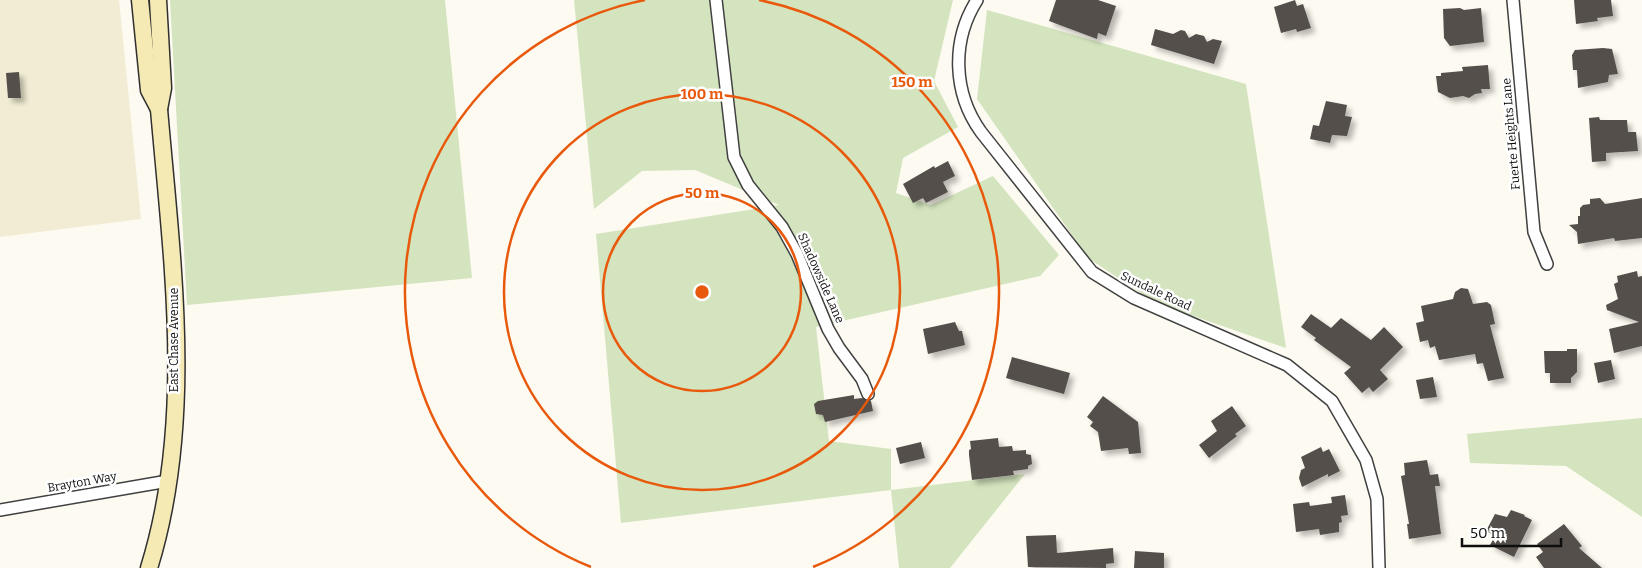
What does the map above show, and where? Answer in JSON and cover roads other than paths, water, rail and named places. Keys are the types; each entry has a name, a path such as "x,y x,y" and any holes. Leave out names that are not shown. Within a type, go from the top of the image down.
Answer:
{"main road":[{"name":"East Chase Avenue","path":"140,0 149,90 159,109"},
{"name":"East Chase Avenue","path":"149,568 157,541 168,480 175,394 176,318 159,109 163,88 158,0"}],"street":[{"name":"Shadowside Lane","path":"716,0 734,156 748,185 782,227 797,254 828,329 839,348 862,379 868,394"},
{"name":"Sundale Road","path":"977,0 964,24 958,54 960,81 971,118 1092,272 1134,298 1287,364 1332,401 1366,460 1377,499 1379,568"},
{"name":"Fuerte Heights Lane","path":"1513,0 1534,232 1547,264"},
{"name":"Brayton Way","path":"0,510 168,480"}]}
